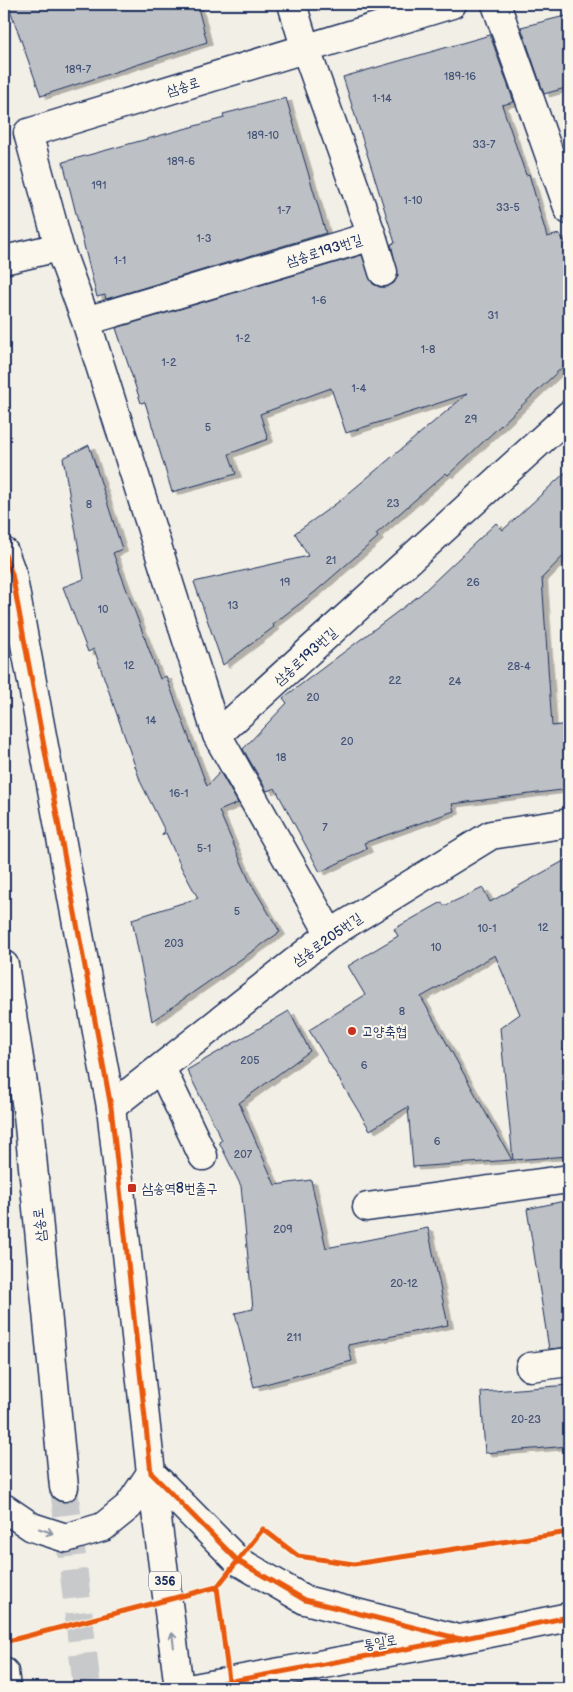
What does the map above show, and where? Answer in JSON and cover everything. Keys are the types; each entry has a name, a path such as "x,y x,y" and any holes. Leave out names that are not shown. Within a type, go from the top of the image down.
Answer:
{"street":[{"name":"삼송로193번길","path":"86,321 372,236 306,50 292,4"},
{"name":"삼송로","path":"59,247 28,133 306,50 452,4"},
{"path":"496,4 569,210"},
{"path":"372,236 383,272"},
{"path":"4,260 59,247 86,321 217,735 330,934"},
{"name":"삼송로193번길","path":"217,735 569,415"},
{"name":"356","path":"4,552 14,583 111,1107 151,1473 179,1688"},
{"name":"삼송로205번길","path":"111,1107 330,934 491,835 569,823"},
{"name":"삼송로","path":"4,965 28,1114 64,1487"},
{"path":"161,1068 203,1156"},
{"path":"367,1207 569,1178"},
{"path":"530,1367 569,1362"},
{"path":"4,1508 32,1526 66,1538 104,1528 129,1506 151,1473 238,1561 305,1600 460,1639"},
{"name":"통일로","path":"194,1688 460,1639 569,1616"},
{"path":"4,1672 6,1688"}],"building":[{"path":"8,4 197,4 207,42 41,96"},
{"path":"569,15 569,87 544,94 521,27"},
{"path":"490,35 514,102 502,105 526,175 529,174 547,237 559,234 569,247 569,361 448,475 446,473 376,534 378,537 315,592 273,624 274,627 223,665 194,582 308,556 295,533 337,503 467,394 346,433 331,388 260,414 268,439 229,454 236,474 172,492 145,402 141,403 116,328 362,255 373,284 387,287 394,283 398,275 391,244 395,243 343,77"},
{"path":"286,98 326,233 106,299 105,295 97,297 63,162 224,118 223,114"},
{"path":"89,445 122,549 113,553 160,679 166,676 207,786 220,772 238,803 219,811 249,880 280,932 152,1021 132,919 198,898 182,869 166,833 161,835 165,831 141,783 94,649 88,652 63,587 84,579 63,458"},
{"path":"569,469 569,550 542,578 552,726 569,724 569,789 452,804 454,811 364,843 367,849 320,872 275,788 267,791 243,749 287,703 283,698 421,594 496,523 503,530"},
{"path":"569,858 569,1049 563,1050 569,1156 513,1160 500,1028 520,1014 495,955 421,997 512,1160 413,1167 408,1107 370,1130 309,1030 365,995 348,966 398,936 394,929 442,902 444,906 483,888 490,902"},
{"path":"289,1011 310,1051 239,1103 275,1185 311,1180 326,1248 428,1228 448,1325 348,1345 352,1361 254,1387 235,1313 253,1309 241,1186 219,1142 222,1140 187,1070"},
{"path":"569,1200 569,1347 549,1349 527,1209"},
{"path":"569,1385 569,1446 485,1453 481,1392"}],"tunnel":[{"path":"64,1487 87,1688"}],"cycle path":[{"path":"4,552 12,574 111,1107 151,1473 238,1561 305,1600 460,1639"},
{"path":"4,1642 217,1587 263,1529 298,1556 354,1564 569,1532"},
{"path":"217,1587 230,1688"},
{"path":"194,1688 569,1617"}],"place":[{"name":"고양축협","path":"352,1031"},
{"name":"삼송역8번출구","path":"132,1188"}]}
